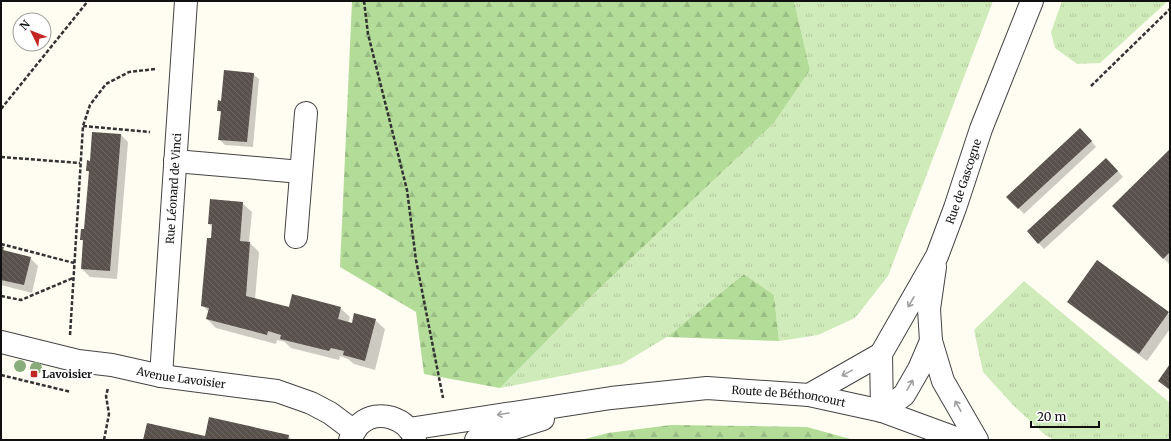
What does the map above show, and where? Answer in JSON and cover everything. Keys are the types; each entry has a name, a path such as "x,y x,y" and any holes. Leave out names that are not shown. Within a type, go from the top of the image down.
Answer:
{"street":[{"name":"Rue Léonard de Vinci","path":"161,376 186,1"},
{"name":"Rue de Gascogne","path":"881,354 937,256 955,208 981,129 1032,1"},
{"path":"296,237 306,113"},
{"path":"175,161 301,172"},
{"path":"937,256 929,309 931,341 944,381 977,440"},
{"path":"882,411 904,395 919,369 931,341"},
{"name":"Avenue Lavoisier","path":"1,342 78,360 112,365 161,376 277,391 311,403 330,413 352,436"},
{"path":"809,395 881,354 882,411"},
{"name":"Route de Béthoncourt","path":"412,434 611,398 707,388 809,395 882,411 961,440"},
{"name":"Route de Béthoncourt","path":"476,440 611,398"},
{"path":"352,436 361,423 370,418 381,416 396,419 401,422 412,434"}],"path":[{"path":"1,109 88,1"},
{"path":"364,1 368,34 407,190 416,260 443,398"},
{"path":"1091,86 1170,9"},
{"path":"70,335 83,126 90,105 106,84 129,72 155,69"},
{"path":"83,126 150,132"},
{"path":"1,157 80,163"},
{"path":"1,244 74,263"},
{"path":"1,296 21,300 74,278"},
{"path":"1,375 71,392"},
{"path":"104,440 110,414 106,396 109,384"}],"green space":[{"path":"352,1 794,1 810,70 774,123 581,306 500,388 424,374 416,312 340,267"},
{"path":"794,1 993,1 888,276 855,318 818,335 779,341 774,295 744,274 667,337 622,364 500,388 581,306 774,123 810,70"},
{"path":"1062,1 1168,1 1100,63 1077,64 1055,48 1051,32"},
{"path":"744,274 774,295 779,341 667,337"},
{"path":"1024,281 1170,403 1170,440 1054,440 1044,434 1013,405 983,372 974,330"},
{"path":"671,425 807,427 854,440 581,440 608,433"}],"building":[{"path":"224,70 254,73 247,142 218,140 221,111 217,111 218,100 221,101"},
{"path":"1080,128 1092,141 1018,209 1006,197"},
{"path":"92,132 121,134 110,271 81,269 83,240 80,240 81,229 84,229 89,171 86,171 87,160 90,161"},
{"path":"1170,149 1170,252 1163,259 1112,206"},
{"path":"1106,158 1118,171 1038,244 1027,231"},
{"path":"210,199 243,202 240,241 250,242 246,296 289,307 292,294 341,307 338,319 352,323 354,313 376,319 365,361 343,355 344,351 331,348 329,351 280,339 281,335 268,331 267,335 206,319 209,308 201,306 207,238 211,238 212,224 208,224"},
{"path":"1,246 4,247 3,250 31,257 24,285 1,280"},
{"path":"1097,260 1169,312 1139,354 1067,302"},
{"path":"1170,364 1170,390 1158,381"},
{"path":"209,417 289,435 288,440 143,440 147,423 205,436"}],"place":[{"name":"Lavoisier","path":"34,374"}]}
